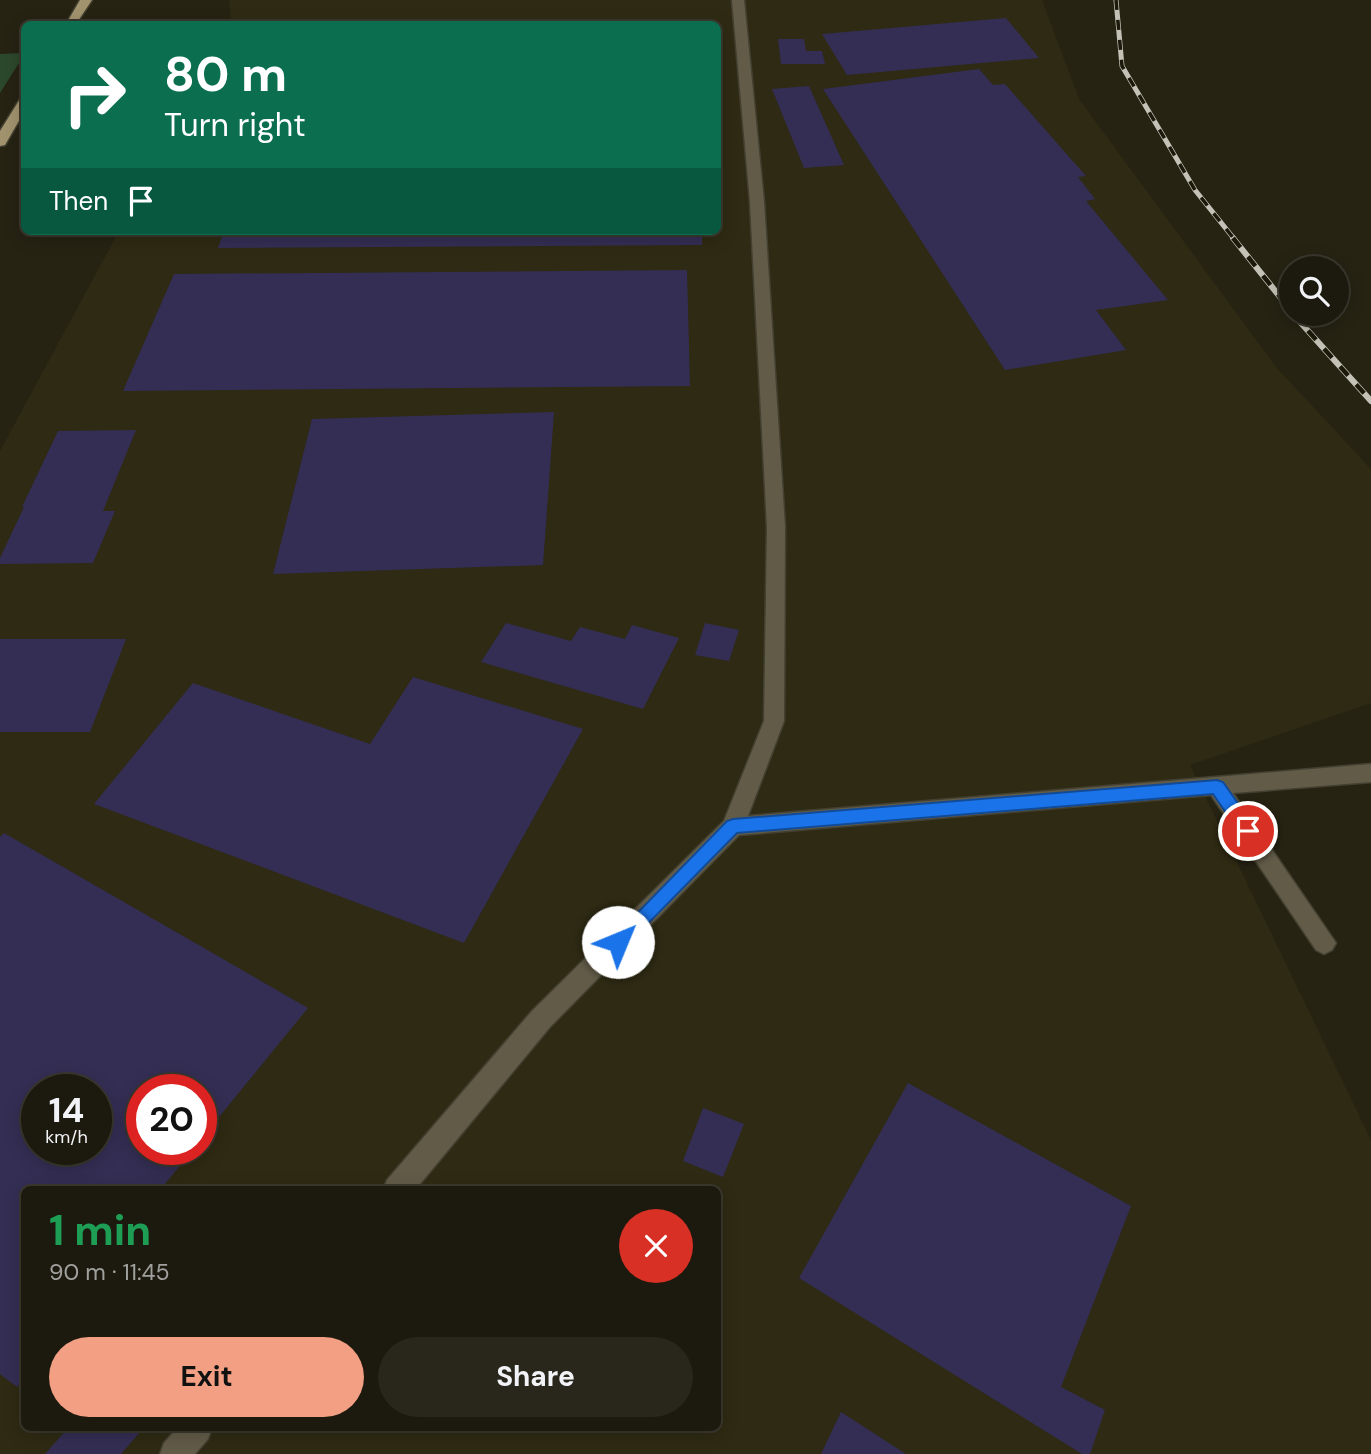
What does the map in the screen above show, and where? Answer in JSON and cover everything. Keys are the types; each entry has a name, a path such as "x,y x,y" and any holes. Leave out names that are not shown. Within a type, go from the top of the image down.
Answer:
{"main road":[{"path":"73,21 86,0"},
{"path":"0,142 21,107"}],"lane":[{"path":"400,1186 541,1019 733,826 774,721 776,541 757,202 738,0"},
{"path":"733,826 1371,773"},
{"path":"1217,787 1324,943"},
{"path":"175,1454 194,1431"}],"shaded area":[{"path":"229,0 1042,0 1079,99 1276,367 1371,469 1371,703 1190,765 1371,1140 1371,1454 0,1454 0,451 117,235 721,235 721,21 231,21"}],"green space":[{"path":"21,53 21,60 0,93 0,54"}],"building":[{"path":"1006,18 1039,58 847,75 822,34"},
{"path":"778,39 804,39 806,51 822,51 825,64 781,64"},
{"path":"979,69 993,85 1005,84 1086,176 1078,177 1095,199 1086,201 1168,300 1096,310 1126,350 1005,370 823,89"},
{"path":"809,86 844,165 804,168 772,89"},
{"path":"223,235 702,235 702,245 218,248"},
{"path":"687,270 690,386 123,391 174,274"},
{"path":"554,412 543,565 273,574 312,419"},
{"path":"136,430 103,511 115,511 93,563 0,564 0,558 22,507 58,431"},
{"path":"506,623 571,641 580,627 625,639 632,625 679,638 643,709 481,662"},
{"path":"705,623 739,630 729,661 695,655"},
{"path":"0,639 126,639 90,732 0,732"},
{"path":"413,677 583,729 464,943 94,804 193,683 370,744"},
{"path":"4,833 308,1008 217,1119 217,1074 126,1074 126,1165 181,1165 163,1186 21,1186 21,1382 17,1387 0,1374 0,837"},
{"path":"908,1083 1131,1206 1061,1387 1105,1410 1090,1454 1082,1454 799,1278"},
{"path":"703,1108 744,1124 723,1177 683,1161"},
{"path":"841,1412 906,1454 821,1454"},
{"path":"65,1431 141,1431 121,1454 45,1454"}],"railway":[{"path":"1116,0 1122,66 1195,190 1235,240"},
{"path":"1233,238 1279,296"},
{"path":"1304,326 1371,401"}],"route":[{"path":"618,942 733,826 1217,787 1248,831"}]}
